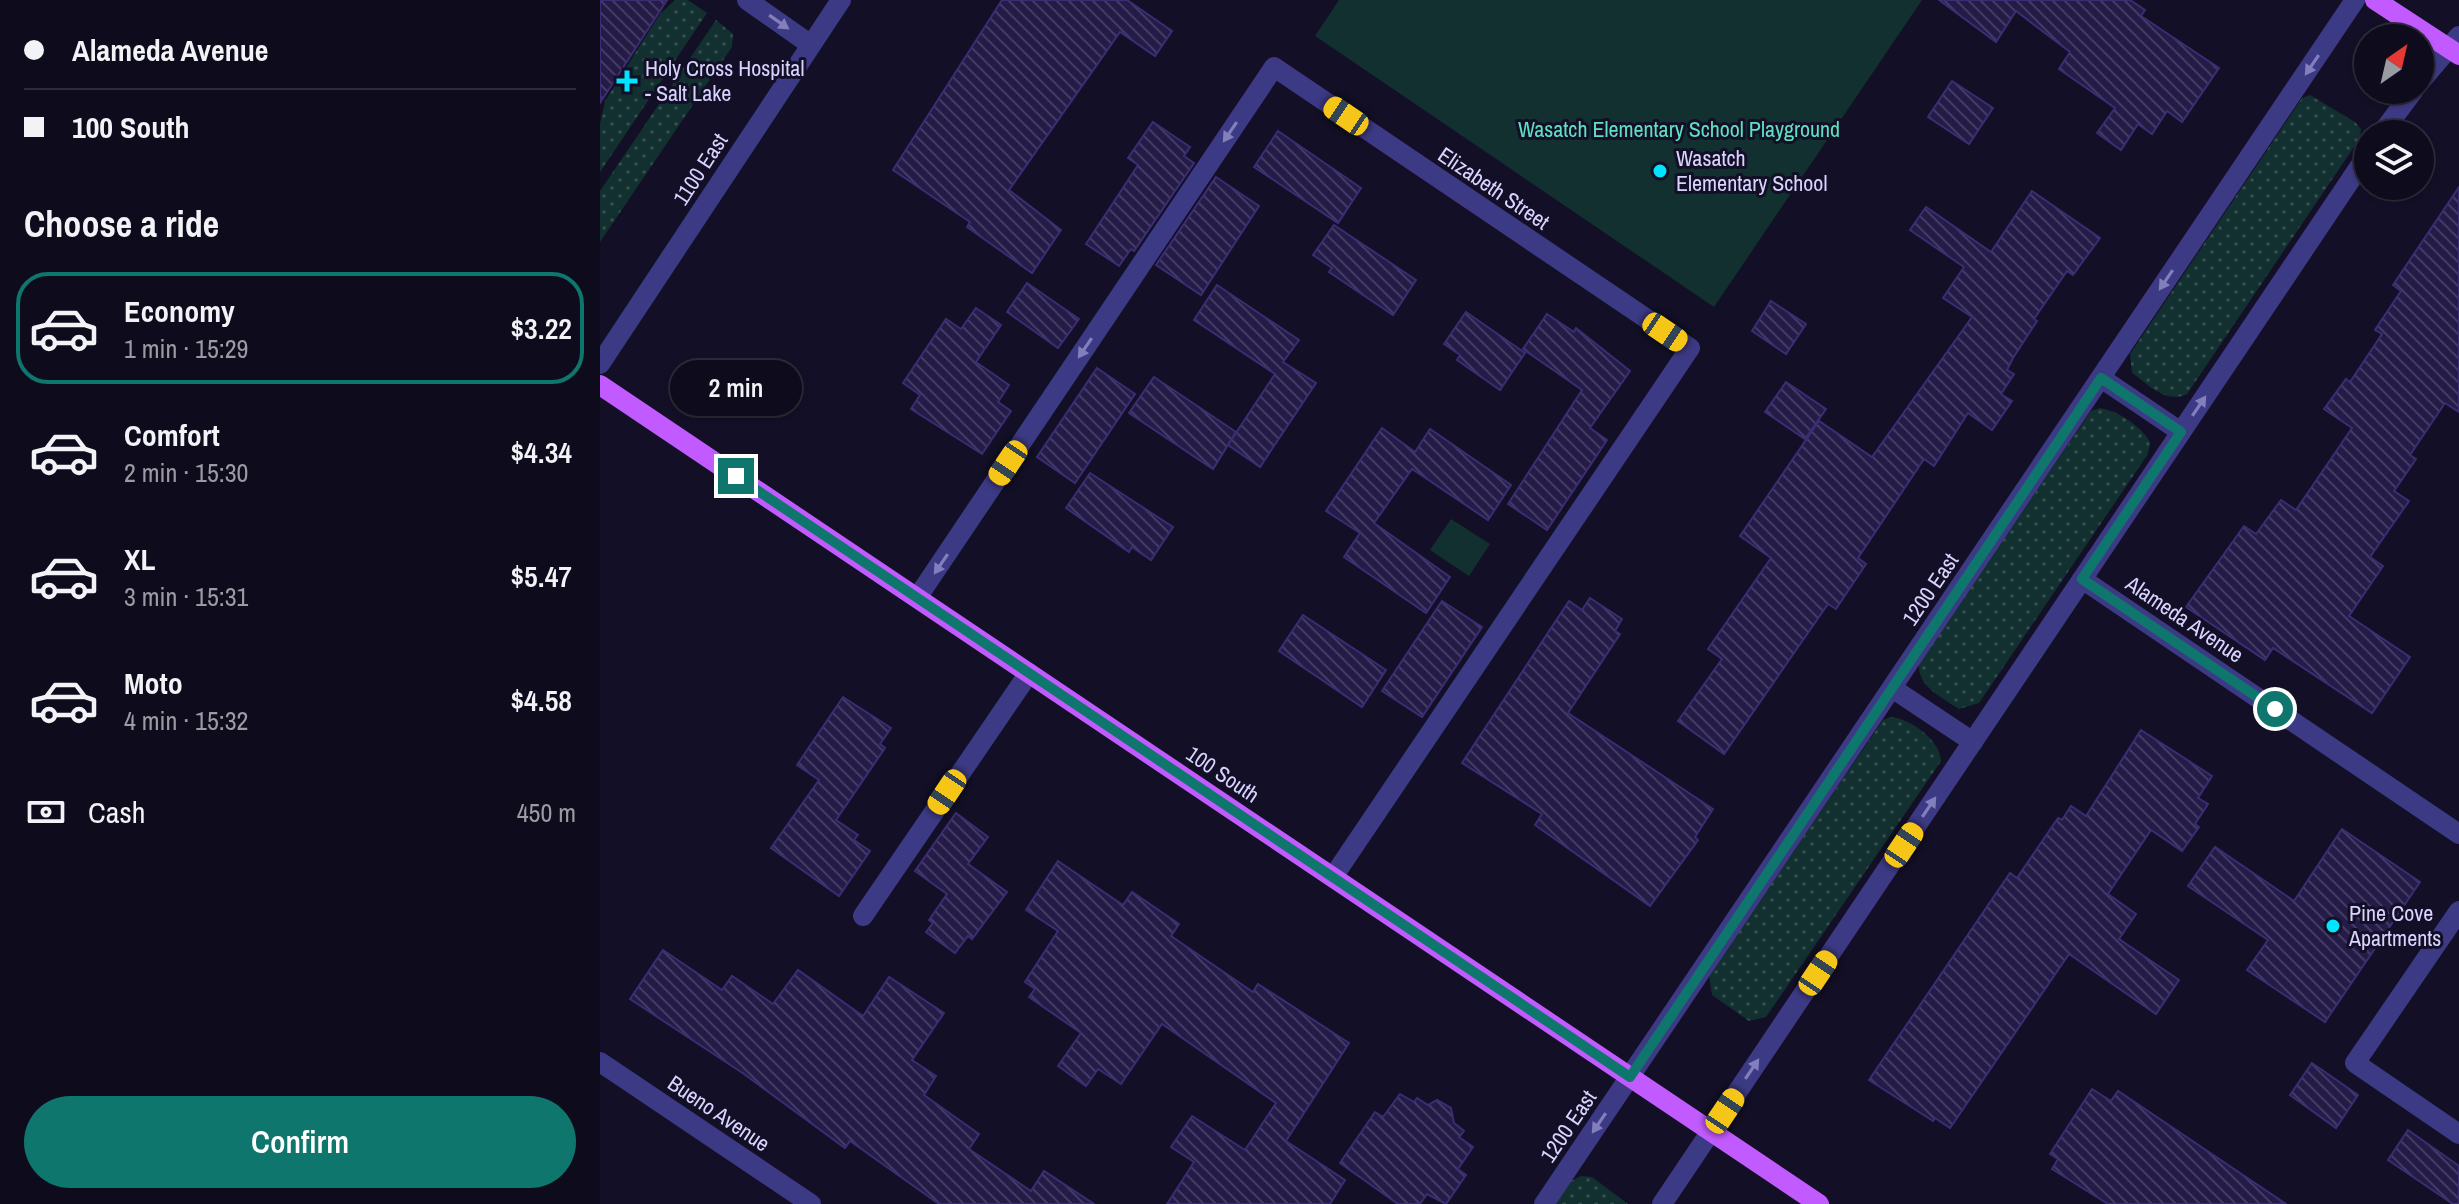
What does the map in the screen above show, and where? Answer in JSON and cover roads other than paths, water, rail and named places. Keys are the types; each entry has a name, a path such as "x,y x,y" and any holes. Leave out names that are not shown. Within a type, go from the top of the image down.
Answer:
{"main road":[{"path":"2375,0 2455,46"},
{"name":"100 South","path":"600,385 1819,1204"}],"street":[{"path":"747,0 811,45"},
{"name":"1100 East","path":"600,364 841,0"},
{"name":"1200 East","path":"1544,1204 2355,0"},
{"path":"2434,68 2455,46"},
{"name":"Elizabeth Street","path":"917,598 1274,67 1690,348 1333,877"},
{"path":"1662,1204 2354,175"},
{"path":"2101,378 2181,432"},
{"name":"Alameda Avenue","path":"2082,579 2459,834"},
{"path":"863,916 1029,673"},
{"path":"1892,688 1973,742"},
{"path":"2456,1126 2355,1063 2459,911"},
{"name":"Bueno Avenue","path":"600,1062 811,1204"}],"place":[{"name":"Holy Cross Hospital - Salt Lake","path":"627,81"},
{"name":"Wasatch Elementary School","path":"1660,171"},
{"name":"Pine Cove Apartments","path":"2333,926"}],"park label":[{"name":"Wasatch Elementary School Playground","path":"1679,129"}]}
